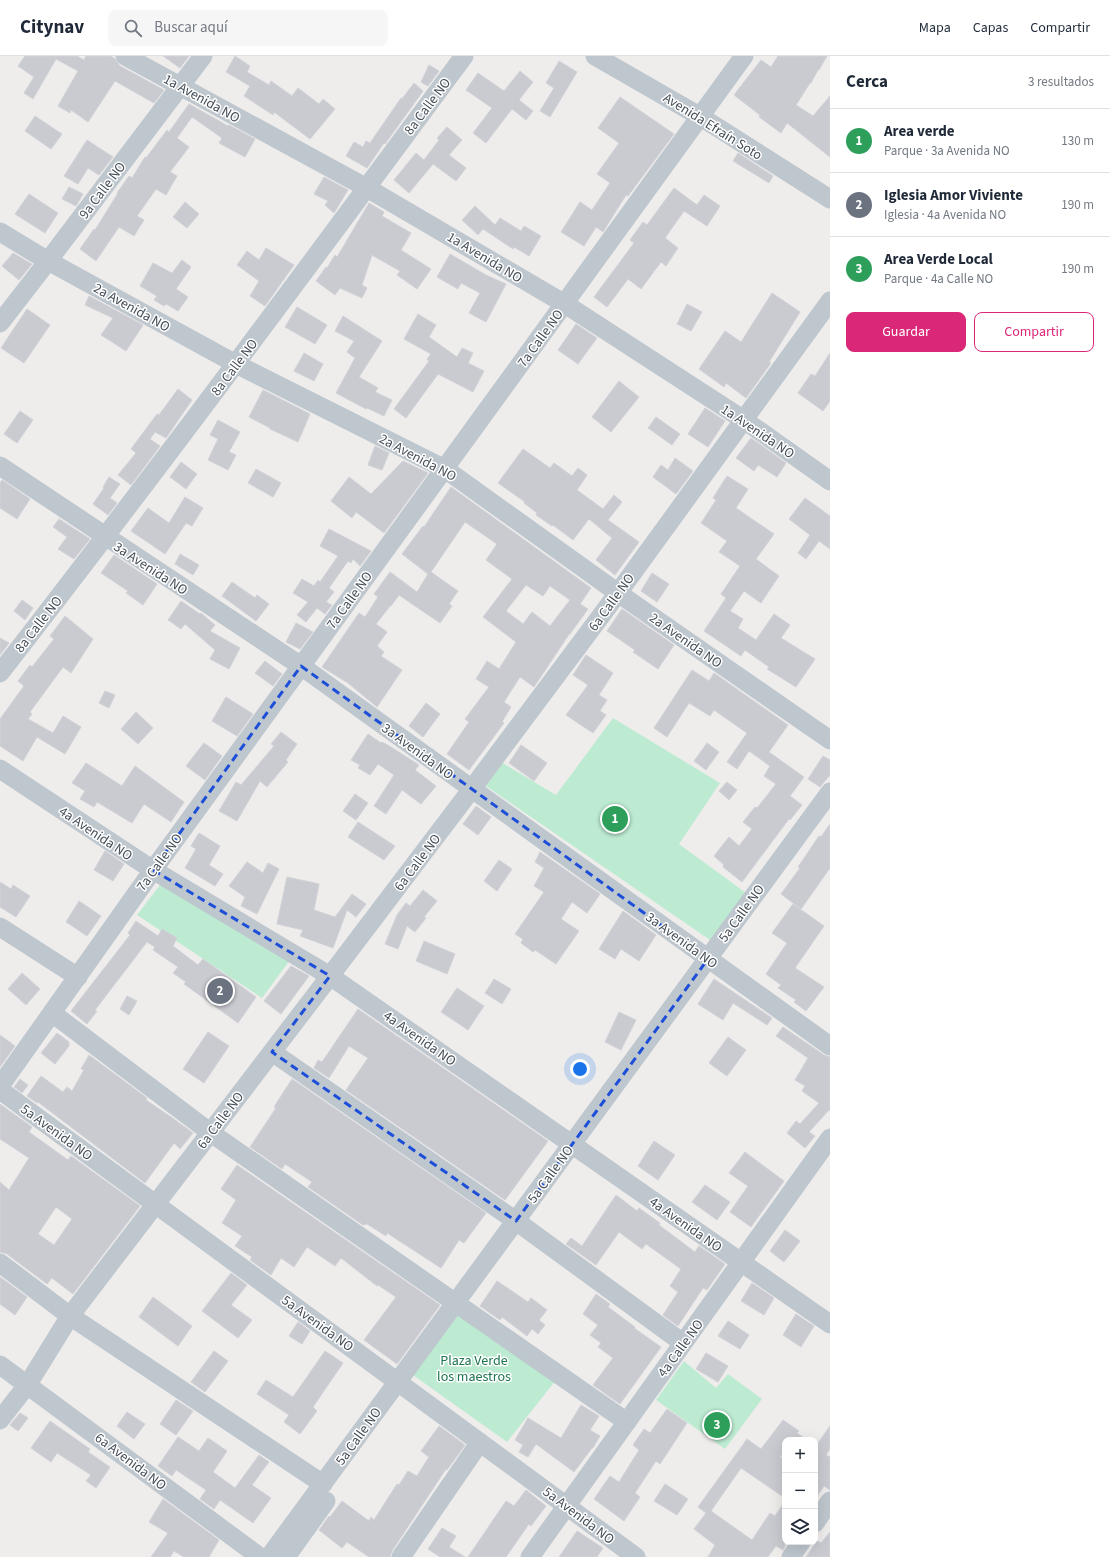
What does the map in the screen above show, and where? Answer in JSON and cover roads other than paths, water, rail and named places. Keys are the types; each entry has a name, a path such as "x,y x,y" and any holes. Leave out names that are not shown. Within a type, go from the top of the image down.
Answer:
{"street":[{"name":"1a Avenida NO","path":"125,56 367,188 565,304 744,420 830,481"},
{"name":"9a Calle NO","path":"0,323 203,56"},
{"name":"8a Calle NO","path":"0,674 106,538 464,56"},
{"name":"Avenida Efraín Soto","path":"594,56 701,117 830,200"},
{"name":"7a Calle NO","path":"0,1086 152,870 744,56"},
{"name":"2a Avenida NO","path":"0,232 48,261 236,364 445,469 618,593 830,740"},
{"name":"6a Calle NO","path":"0,1420 28,1384 70,1316 471,790 618,593 830,301"},
{"name":"3a Avenida NO","path":"0,466 300,666 830,1046"},
{"name":"4a Avenida NO","path":"0,769 152,870 330,976 830,1324"},
{"name":"5a Calle NO","path":"286,1557 403,1385 456,1303 830,792"},
{"path":"0,927 78,977"},
{"path":"52,1013 211,1133 627,1422"},
{"path":"272,1052 516,1221 683,1343"},
{"name":"5a Avenida NO","path":"0,1090 636,1557"},
{"name":"4a Calle NO","path":"530,1557 830,1138"},
{"path":"0,1262 70,1316 322,1484"},
{"name":"6a Avenida NO","path":"0,1365 28,1384 260,1557"},
{"name":"5a Calle NO","path":"269,1557 322,1484 403,1385"},
{"path":"402,1557 480,1442"},
{"path":"818,1519 830,1501"},
{"path":"791,1557 799,1545"}],"place":[{"name":"Area verde","path":"615,819"},
{"name":"Iglesia Amor Viviente","path":"220,991"},
{"name":"Area Verde Local","path":"717,1425"}],"park label":[{"name":"Plaza Verde los maestros","path":"474,1368"}]}
